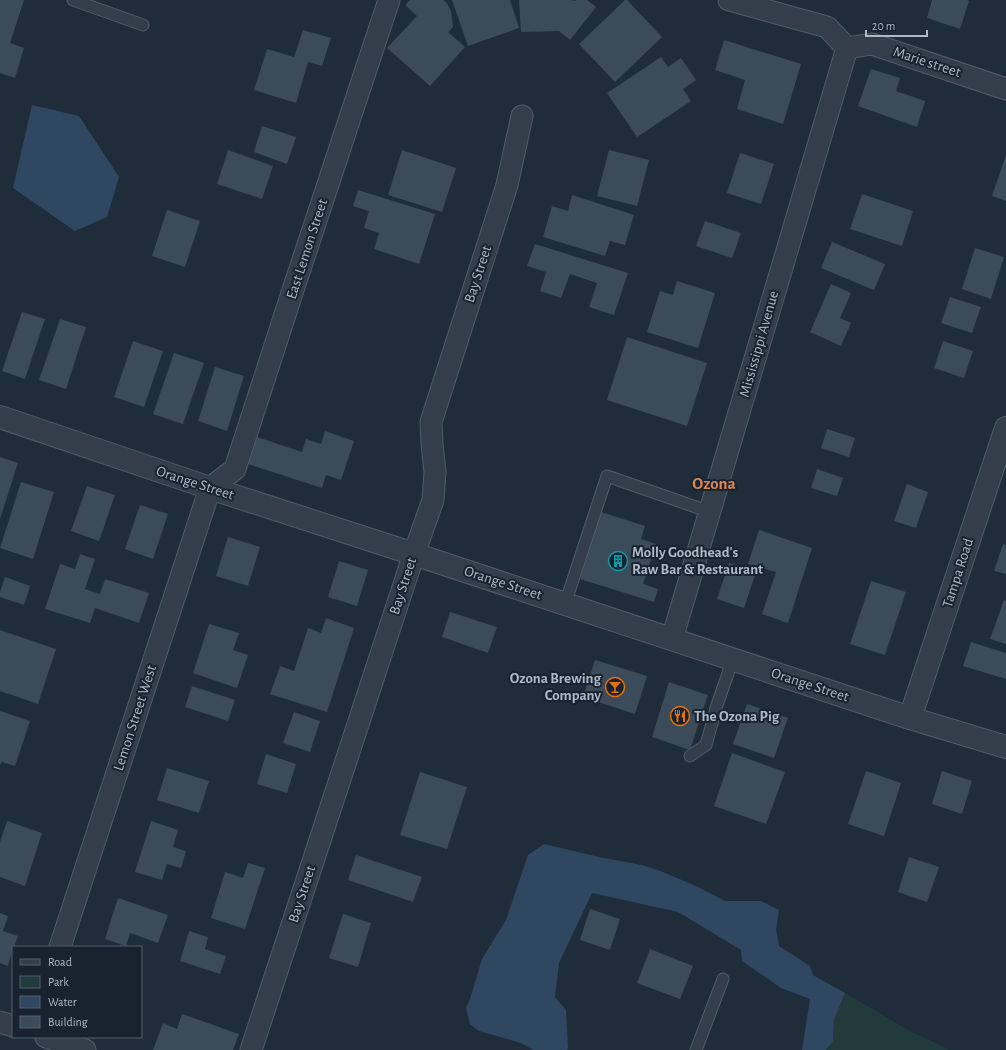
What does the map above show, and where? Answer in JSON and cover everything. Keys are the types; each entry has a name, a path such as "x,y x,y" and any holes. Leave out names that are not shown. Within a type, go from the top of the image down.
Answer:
{"street":[{"name":"East Lemon Street","path":"210,488 235,469 389,0"},
{"path":"729,0 827,27 847,48"},
{"name":"Marie street","path":"847,48 872,44 1006,88"},
{"name":"Mississippi Avenue","path":"672,639 847,48"},
{"name":"Bay Street","path":"251,1050 433,500 435,472 431,422 507,185 522,116"},
{"name":"Orange Street","path":"0,417 210,488 910,718 1006,747"},
{"name":"Tampa Road","path":"910,718 1006,428"},
{"name":"Lemon Street West","path":"60,946 210,488"},
{"path":"0,1022 12,1026"},
{"path":"49,1038 85,1050"}],"lane":[{"path":"73,0 143,26"},
{"path":"564,604 607,476 710,512"},
{"path":"690,756 706,745 717,705 733,659"},
{"path":"696,1050 723,979"}],"green space":[{"path":"845,993 910,1031 950,1050 826,1050 833,1041 834,1020"}],"water":[{"path":"32,105 79,116 119,177 107,217 75,231 13,188"},
{"path":"544,844 642,865 696,886 725,901 761,901 779,910 776,930 779,946 810,966 813,975 845,993 834,1020 833,1041 826,1050 802,1050 810,999 781,988 742,961 741,950 678,912 592,893 559,963 555,997 566,1010 567,1050 533,1050 521,1043 479,1031 470,1024 466,1008 482,959 506,920 528,855"}],"building":[{"path":"0,0 24,0 10,43 24,48 15,78 0,73"},
{"path":"410,0 443,0 447,3 451,11 453,27 448,32 465,47 430,86 387,48 417,16 405,5"},
{"path":"452,0 510,0 519,28 468,46"},
{"path":"519,0 587,0 596,7 570,40 559,31 521,32"},
{"path":"625,0 627,0 662,37 615,82 579,44"},
{"path":"932,0 969,1 960,29 927,18"},
{"path":"303,30 331,38 322,66 308,62 296,103 254,90 267,49 294,57"},
{"path":"724,40 801,64 783,124 737,109 745,80 715,70"},
{"path":"661,57 668,67 681,58 696,80 683,89 691,101 637,137 607,93"},
{"path":"871,69 900,78 896,91 925,101 917,127 858,106"},
{"path":"262,126 296,137 287,164 254,152"},
{"path":"228,150 273,166 262,199 217,184"},
{"path":"402,150 456,168 442,212 388,195"},
{"path":"609,150 649,160 637,206 597,196"},
{"path":"740,153 774,164 761,204 727,193"},
{"path":"1006,155 1006,201 992,196"},
{"path":"358,190 435,214 419,264 374,249 379,233 364,228 369,211 353,206"},
{"path":"862,194 913,211 902,246 850,229"},
{"path":"572,195 634,215 625,245 610,241 605,256 543,237 552,206 568,211"},
{"path":"167,210 200,221 185,267 152,256"},
{"path":"705,221 741,233 732,258 696,246"},
{"path":"832,242 885,264 874,290 821,268"},
{"path":"535,244 628,273 614,315 589,307 597,283 570,274 561,298 540,291 546,272 527,266"},
{"path":"975,248 1004,257 991,299 962,289"},
{"path":"677,281 715,293 698,348 647,332 660,291 673,295"},
{"path":"831,284 851,293 840,318 851,323 841,346 810,332"},
{"path":"950,297 981,307 972,333 941,323"},
{"path":"22,312 45,319 25,379 2,371"},
{"path":"60,319 86,327 66,389 39,380"},
{"path":"627,337 707,363 687,426 607,400"},
{"path":"133,341 163,351 144,407 114,397"},
{"path":"943,341 973,351 964,378 934,368"},
{"path":"174,353 204,363 183,424 153,414"},
{"path":"215,367 244,376 227,431 198,421"},
{"path":"827,429 855,438 849,457 821,448"},
{"path":"325,431 354,441 341,480 326,475 322,488 248,464 257,437 302,452 306,439 321,444"},
{"path":"0,457 18,463 0,519"},
{"path":"817,469 843,478 837,496 811,488"},
{"path":"21,482 54,492 33,559 0,548"},
{"path":"907,484 928,492 916,528 894,521"},
{"path":"87,486 115,495 99,541 71,531"},
{"path":"140,505 168,514 153,559 125,549"},
{"name":"Molly Goodhead's Raw Bar & Restaurant","path":"601,512 645,526 641,539 656,544 643,584 658,589 654,602 580,579"},
{"path":"759,530 812,548 788,623 762,614 776,572 748,564"},
{"path":"228,537 260,547 248,586 216,576"},
{"path":"1003,544 1006,545 1006,574 994,571"},
{"path":"80,554 95,559 85,589 100,594 105,579 149,593 139,623 95,608 90,623 45,609 60,564 75,569"},
{"path":"339,561 368,570 357,606 328,597"},
{"path":"729,563 756,572 744,608 717,599"},
{"path":"5,577 30,586 24,605 0,597 0,592"},
{"path":"871,581 906,592 885,655 850,644"},
{"path":"1004,600 1006,601 1006,644 990,639"},
{"path":"450,612 497,627 488,653 442,637"},
{"path":"326,618 354,628 327,712 270,694 280,666 294,671 308,628 321,633"},
{"path":"209,624 239,633 233,650 248,655 237,688 193,673"},
{"path":"0,630 56,649 38,704 0,691"},
{"path":"971,642 1006,653 1006,679 963,666"},
{"name":"Ozona Brewing Company","path":"595,660 647,676 635,714 583,697"},
{"name":"The Ozona Pig","path":"669,682 708,695 690,750 652,737"},
{"path":"192,686 235,700 228,721 185,707"},
{"path":"747,704 788,718 774,758 733,744"},
{"path":"0,711 30,721 15,766 2,762 0,765"},
{"path":"294,712 320,721 310,752 283,743"},
{"path":"732,753 785,772 766,824 714,806"},
{"path":"266,754 296,764 287,793 257,784"},
{"path":"167,768 209,781 199,813 157,800"},
{"path":"866,771 901,783 884,836 848,824"},
{"path":"942,771 972,781 962,814 932,804"},
{"path":"420,772 467,787 447,849 400,835"},
{"path":"7,821 42,833 25,886 0,877 0,842"},
{"path":"151,821 178,830 173,847 186,851 181,868 167,864 162,880 135,872"},
{"path":"356,855 422,877 413,902 348,880"},
{"path":"909,857 939,867 927,902 898,892"},
{"path":"248,863 265,868 245,929 211,918 225,872 243,878"},
{"path":"118,898 168,915 158,943 130,933 126,946 105,939"},
{"path":"590,909 620,919 610,950 580,940"},
{"path":"0,913 8,916 3,931 18,936 14,946 12,946 8,966 0,963"},
{"path":"343,914 371,923 358,967 329,958"},
{"path":"189,931 208,937 205,949 226,956 220,974 180,961"},
{"path":"650,949 693,966 680,999 637,983"},
{"path":"182,1014 239,1034 233,1050 153,1050 163,1023 177,1029"}],"place":[{"name":"Molly Goodhead's Raw Bar & Restaurant","path":"618,561"},
{"name":"Ozona Brewing Company","path":"615,687"},
{"name":"The Ozona Pig","path":"680,716"}],"district":[{"name":"Ozona","path":"714,483"}]}
